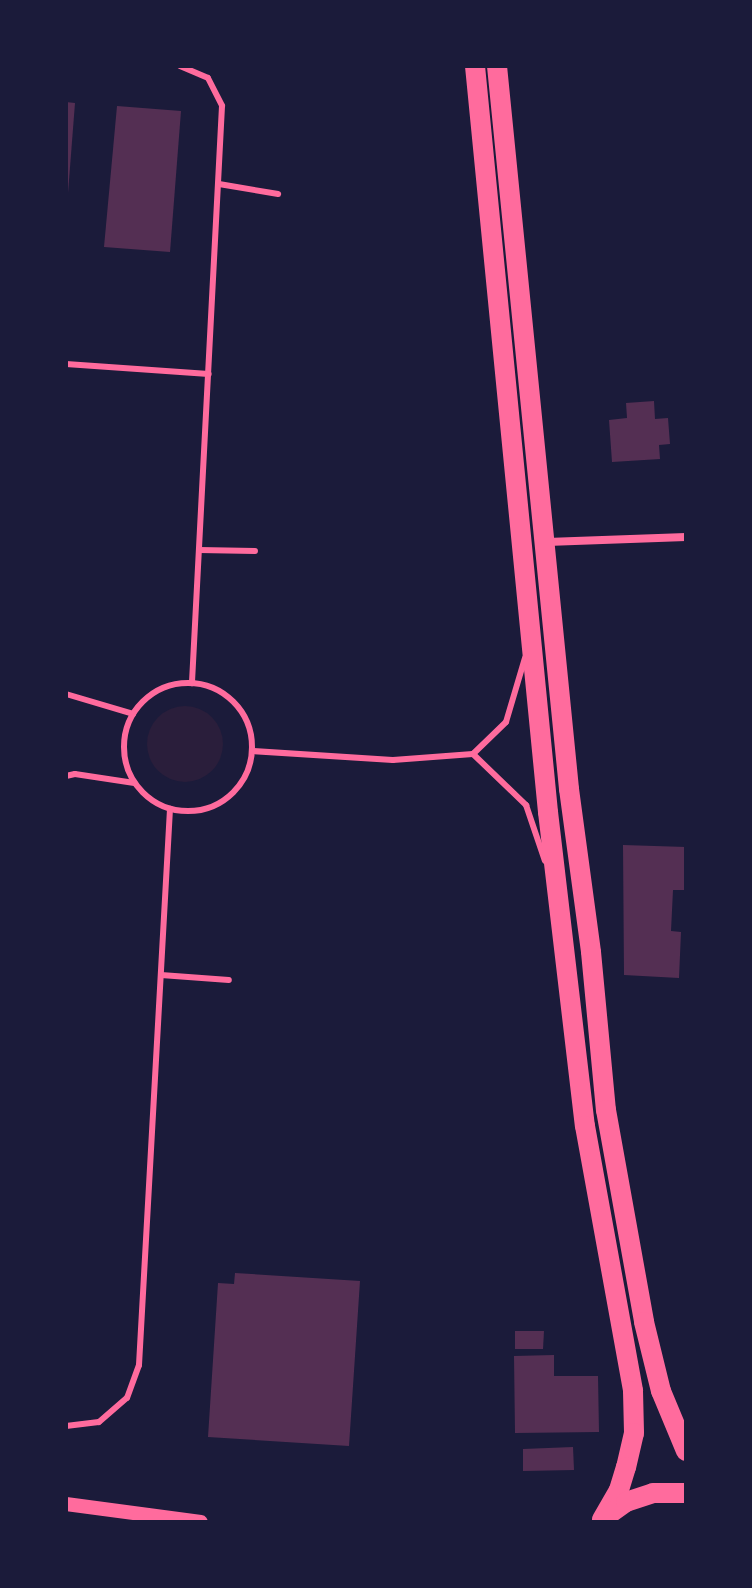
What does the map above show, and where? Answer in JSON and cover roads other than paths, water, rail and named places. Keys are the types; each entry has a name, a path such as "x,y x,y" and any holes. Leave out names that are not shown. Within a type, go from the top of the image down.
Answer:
{"main road":[{"path":"475,66 562,935 585,1126 633,1391 634,1433 626,1467 619,1490 600,1520"},
{"path":"497,66 569,789 591,952 606,1110 644,1322 661,1391 686,1451"},
{"path":"600,1520 626,1502 653,1493 686,1493"}],"street":[{"path":"546,542 686,537"},
{"path":"66,1504 201,1522"}],"lane":[{"path":"180,66 208,78 222,106 192,683"},
{"path":"219,184 278,194"},
{"path":"66,364 209,374"},
{"path":"199,550 255,551"},
{"path":"252,751 393,760 473,754 506,722 531,639"},
{"path":"192,683 220,692 242,712 250,731 252,751 248,769 239,786 225,799 189,811 170,809 144,794 134,783 124,748 133,714 158,690 192,683"},
{"path":"66,694 133,714"},
{"path":"473,754 526,805 544,858 562,935"},
{"path":"66,776 75,774 134,783"},
{"path":"66,1426 99,1422 127,1398 139,1365 170,809"},
{"path":"161,975 229,980"}]}
